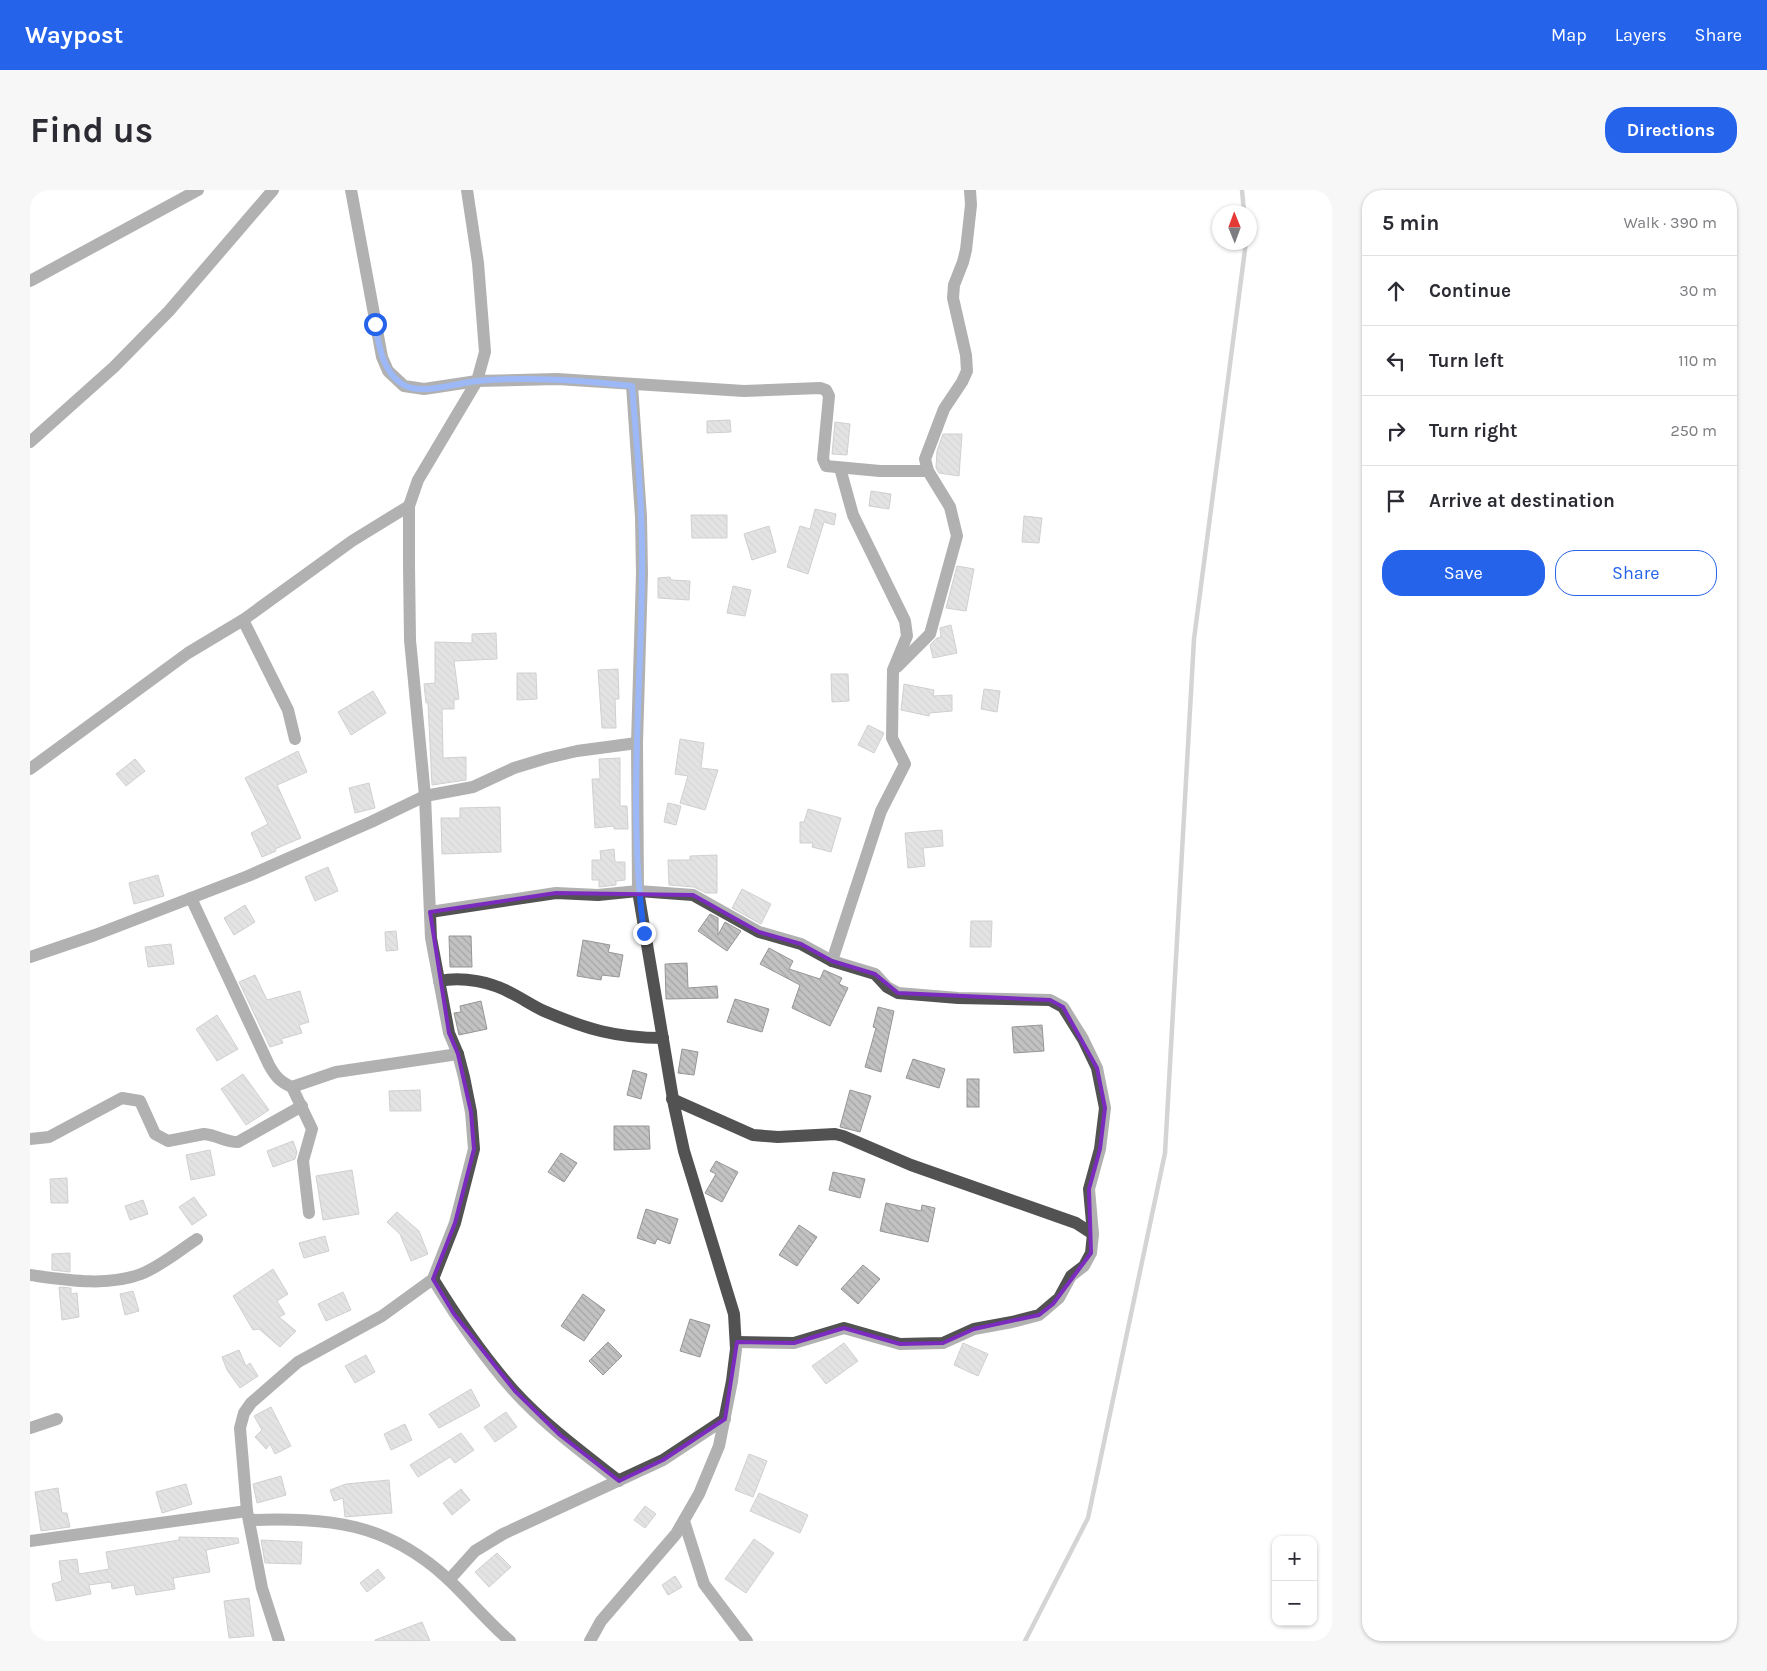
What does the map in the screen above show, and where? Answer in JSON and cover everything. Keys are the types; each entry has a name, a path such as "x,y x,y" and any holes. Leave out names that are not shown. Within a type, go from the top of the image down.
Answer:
{"street":[{"path":"30,282 198,190"},
{"path":"30,442 114,367 162,318 273,190"},
{"path":"351,190 378,343 388,370 404,386 424,389 477,381 557,379 632,386 744,391 823,388 829,396 823,459 826,466 928,471"},
{"path":"278,1641 262,1588 248,1515 240,1428 244,1413 252,1403 298,1362 382,1316 433,1279 455,1223 474,1149 471,1112 458,1054 449,1033 439,981 430,912 426,796 410,640 409,506 418,480 477,381 483,362 485,335 478,263 467,190"},
{"path":"894,670 930,634 957,536 950,507 925,465 926,454 944,409 962,382 966,371 966,355 953,298 954,285 966,250 971,205 970,190"},
{"path":"590,1641 601,1621 651,1566 676,1534 699,1494 719,1446 732,1381 736,1342 734,1314 684,1151 672,1099 638,892 637,743 642,574 641,516 632,386"},
{"path":"832,961 881,811 905,764 892,738 894,670 907,636 905,621 854,515 840,468"},
{"path":"30,767 188,654 242,620 359,537 409,506"},
{"path":"242,620 288,710 295,739"},
{"path":"30,957 95,935 191,898 371,822 426,796 473,787 514,768 547,758 637,743"},
{"path":"430,912 556,893 598,894 638,892 693,895 758,932 801,944 832,961 875,974 887,987 898,993 958,998 1050,1000 1063,1007 1084,1039 1097,1068 1105,1108 1100,1149 1088,1189 1093,1244 1089,1259 1071,1276 1059,1298 1039,1314 974,1329 943,1343 900,1344 844,1328 831,1330 794,1342 736,1342"},
{"path":"191,898 269,1065 276,1078 292,1087 312,1129 303,1161 309,1213"},
{"path":"439,981 448,979 474,981 495,986 542,1010 607,1034 632,1038 663,1038"},
{"path":"292,1087 336,1072 458,1054"},
{"path":"30,1139 49,1136 122,1098 140,1101 155,1134 168,1141 210,1134 228,1142 238,1142 302,1106"},
{"path":"672,1099 753,1135 778,1137 835,1134 842,1136 911,1165 1041,1210 1076,1224 1093,1234"},
{"path":"30,1275 103,1282 122,1280 143,1273 197,1239"},
{"path":"433,1279 454,1314 515,1391 560,1435 619,1481"},
{"path":"30,1428 57,1419"},
{"path":"449,1580 475,1551 503,1534 663,1460 725,1419"},
{"path":"30,1541 248,1515 345,1524 369,1530 399,1542 449,1580 510,1641"},
{"path":"684,1520 704,1584 747,1641"}],"highlighted area":[{"path":"556,893 693,895 759,932 801,944 832,961 875,974 898,993 1050,1000 1063,1007 1097,1068 1105,1108 1100,1149 1089,1189 1091,1253 1053,1304 1039,1315 974,1329 943,1343 900,1344 844,1328 794,1343 737,1342 725,1419 663,1460 619,1481 560,1435 515,1391 454,1314 433,1279 455,1223 474,1149 471,1112 458,1054 449,1033 430,912"}],"building":[{"path":"730,420 731,432 707,433 707,421"},
{"path":"835,422 850,424 847,455 832,454"},
{"path":"943,434 962,434 959,476 939,473 936,468 937,451"},
{"path":"871,491 891,494 889,509 869,506"},
{"path":"815,509 836,514 834,525 824,522 808,574 787,567 800,526 810,529"},
{"path":"691,515 727,515 727,538 692,538"},
{"path":"1024,516 1042,518 1039,543 1022,542"},
{"path":"769,526 776,552 752,560 744,534"},
{"path":"957,566 974,569 966,611 946,608"},
{"path":"670,577 671,580 690,581 689,600 658,598 658,578"},
{"path":"733,586 751,590 745,616 727,613"},
{"path":"951,625 957,653 933,658 930,645 937,638 941,637 940,628"},
{"path":"496,633 497,659 454,661 459,699 454,700 454,709 442,709 443,758 466,757 466,780 432,785 428,703 426,703 424,684 435,683 435,642 472,643 472,634"},
{"path":"618,669 619,699 615,699 616,728 602,728 598,670"},
{"path":"517,673 536,673 537,699 517,700"},
{"path":"831,674 848,674 849,701 832,702"},
{"path":"904,684 934,690 933,696 952,695 952,711 930,713 929,716 901,710"},
{"path":"984,689 1000,691 997,712 981,709"},
{"path":"373,691 386,713 351,735 338,712"},
{"path":"868,725 884,733 874,753 858,745"},
{"path":"680,739 704,743 701,768 718,770 705,810 680,803 688,776 675,774"},
{"path":"298,751 307,772 277,785 301,838 262,857 251,833 268,824 245,778"},
{"path":"620,758 620,806 627,806 628,829 614,829 614,826 595,828 592,779 600,779 599,759"},
{"path":"135,759 145,771 126,786 116,774"},
{"path":"369,783 375,808 355,813 349,788"},
{"path":"668,803 681,806 676,825 664,822"},
{"path":"500,807 501,852 442,854 441,818 460,818 460,808"},
{"path":"808,809 841,818 831,852 812,847 813,843 800,843 800,822 804,822"},
{"path":"942,830 943,846 923,848 925,866 908,868 905,833"},
{"path":"614,849 615,862 625,862 625,880 616,881 616,885 599,887 599,880 592,880 592,860 601,860 600,851"},
{"path":"717,855 717,893 706,893 694,887 669,885 668,860 690,860 690,856"},
{"path":"328,867 338,891 315,901 305,877"},
{"path":"158,875 164,896 134,904 129,883"},
{"path":"742,889 771,904 761,924 732,908"},
{"path":"245,905 255,922 234,935 224,918"},
{"path":"710,914 718,918 718,935 725,922 741,931 727,951 698,931"},
{"path":"971,921 992,921 991,947 970,947"},
{"path":"396,931 398,950 386,951 385,932"},
{"path":"449,936 471,936 472,967 450,967"},
{"path":"583,940 610,945 608,952 623,955 619,977 602,975 601,980 577,976"},
{"path":"171,944 174,964 148,967 145,947"},
{"path":"769,948 793,961 789,969 820,979 824,970 842,978 839,984 848,988 830,1026 792,1008 800,985 760,964"},
{"path":"687,963 688,988 717,986 718,998 666,999 665,964"},
{"path":"255,975 267,1000 300,991 309,1022 299,1025 302,1033 281,1039 283,1043 270,1047 239,982"},
{"path":"735,999 769,1009 762,1032 727,1022"},
{"path":"481,1001 487,1029 459,1035 454,1013 461,1012 460,1006"},
{"path":"878,1007 894,1011 881,1072 865,1067 876,1028 873,1027"},
{"path":"217,1015 238,1049 217,1061 196,1029"},
{"path":"1042,1025 1044,1051 1014,1053 1012,1027"},
{"path":"682,1049 698,1052 694,1075 678,1073"},
{"path":"913,1059 945,1069 939,1088 906,1078"},
{"path":"633,1070 647,1074 641,1099 627,1095"},
{"path":"243,1074 269,1110 246,1125 221,1089"},
{"path":"967,1079 979,1079 979,1107 967,1107"},
{"path":"420,1090 421,1111 390,1111 389,1091"},
{"path":"850,1090 871,1096 860,1132 840,1127"},
{"path":"614,1126 649,1126 650,1149 614,1150"},
{"path":"293,1141 297,1152 295,1159 273,1167 267,1151"},
{"path":"210,1150 215,1175 191,1180 186,1155"},
{"path":"561,1153 577,1163 564,1182 548,1172"},
{"path":"716,1161 738,1172 722,1202 705,1193 716,1174 710,1171"},
{"path":"352,1170 359,1214 323,1220 316,1176"},
{"path":"833,1172 865,1179 860,1198 829,1190"},
{"path":"67,1178 68,1203 51,1203 50,1179"},
{"path":"194,1197 207,1215 192,1225 179,1207"},
{"path":"143,1200 148,1214 130,1220 125,1206"},
{"path":"886,1203 921,1211 922,1205 935,1208 928,1242 880,1231"},
{"path":"646,1209 678,1219 670,1244 657,1239 655,1244 637,1238"},
{"path":"397,1212 419,1231 428,1254 411,1261 400,1234 387,1222"},
{"path":"799,1225 817,1237 797,1266 779,1255"},
{"path":"325,1236 329,1251 304,1258 299,1243"},
{"path":"70,1253 70,1272 52,1270 52,1254"},
{"path":"863,1265 880,1279 858,1304 841,1289"},
{"path":"273,1269 288,1294 277,1301 285,1314 279,1317 296,1331 280,1347 259,1329 253,1330 233,1296"},
{"path":"59,1287 71,1288 71,1294 77,1293 79,1317 62,1320"},
{"path":"133,1291 139,1311 125,1315 120,1294"},
{"path":"343,1292 351,1310 326,1321 318,1304"},
{"path":"583,1294 605,1310 584,1341 561,1326"},
{"path":"690,1319 710,1325 700,1357 680,1351"},
{"path":"608,1342 622,1356 603,1375 589,1361"},
{"path":"844,1343 858,1361 826,1384 812,1366"},
{"path":"963,1343 988,1354 978,1376 954,1365"},
{"path":"239,1350 246,1366 250,1363 258,1376 240,1388 227,1370 222,1357"},
{"path":"366,1355 375,1372 355,1383 345,1366"},
{"path":"471,1389 480,1406 439,1428 429,1414"},
{"path":"271,1407 291,1446 275,1454 270,1444 266,1449 255,1437 262,1430 254,1416"},
{"path":"506,1412 517,1427 495,1442 484,1427"},
{"path":"405,1424 412,1440 391,1450 384,1434"},
{"path":"461,1433 474,1450 455,1463 450,1457 418,1477 410,1465"},
{"path":"749,1454 767,1461 753,1497 735,1490"},
{"path":"281,1476 286,1495 257,1503 253,1484"},
{"path":"389,1480 392,1513 345,1517 343,1498 334,1501 330,1490 346,1484"},
{"path":"186,1484 192,1504 162,1513 156,1492"},
{"path":"58,1488 62,1513 67,1513 70,1527 41,1531 35,1492"},
{"path":"461,1489 470,1500 452,1515 443,1503"},
{"path":"759,1493 808,1515 800,1533 750,1511"},
{"path":"645,1506 656,1514 645,1528 634,1520"},
{"path":"179,1537 238,1538 239,1543 206,1550 210,1572 173,1578 175,1589 136,1595 134,1585 112,1589 111,1582 89,1585 91,1594 56,1601 52,1584 62,1581 59,1561 77,1559 79,1574 109,1569 106,1552 179,1540"},
{"path":"754,1539 774,1553 746,1593 725,1579"},
{"path":"261,1540 302,1542 301,1564 265,1563"},
{"path":"497,1553 511,1567 489,1587 475,1572"},
{"path":"378,1569 385,1578 367,1592 360,1583"},
{"path":"675,1576 682,1587 668,1595 662,1585"},
{"path":"249,1598 254,1636 229,1638 224,1601"},
{"path":"422,1622 430,1641 375,1641 375,1640"}],"waterway":[{"path":"1242,190 1243,205"},
{"path":"1025,1641 1088,1518 1165,1153 1194,639 1245,250"}],"route":[{"path":"375,324 378,343 388,370 404,386 424,389 477,381 557,379 632,386 641,516 642,574 636,767 638,892 644,933"}]}
